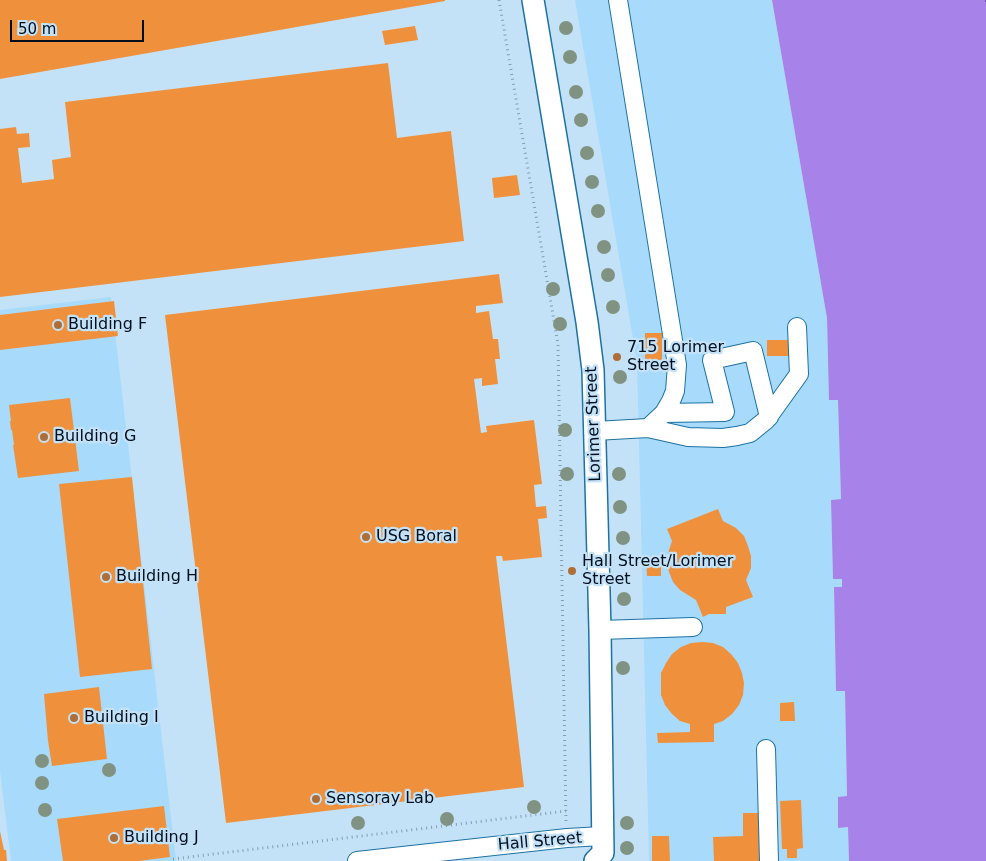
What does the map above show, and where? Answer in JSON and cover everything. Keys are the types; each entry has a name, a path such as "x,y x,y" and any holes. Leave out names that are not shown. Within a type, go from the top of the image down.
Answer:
{"main road":[{"name":"Lorimer Street","path":"533,0 593,370 604,853"}],"street":[{"path":"618,0 676,351 677,377 672,401 664,413 648,428"},
{"path":"595,431 648,428 688,437 723,438 750,433 769,417 799,374 797,327"},
{"path":"664,413 725,412 712,360 753,350 769,417"},
{"path":"600,630 692,627"},
{"path":"766,749 769,861"},
{"name":"Hall Street","path":"358,861 567,838 604,853"}],"path":[{"path":"499,0 558,344 567,838"},
{"path":"173,859 566,811"}],"shaded area":[{"path":"575,0 772,0 827,318 829,400 838,400 841,499 831,500 833,579 842,579 842,587 834,587 836,691 845,690 847,796 839,828 848,827 849,861 649,861 637,362"},
{"path":"772,0 986,0 986,861 849,861 848,827 838,828 838,797 847,796 845,691 836,691 834,587 842,587 842,579 833,579 831,500 841,499 838,400 829,400 827,318"},
{"path":"111,297 176,861 11,861 0,771 0,310"}],"building":[{"path":"0,0 445,0 445,1 0,79"},
{"path":"415,26 418,40 385,45 382,31"},
{"path":"388,63 397,138 451,131 464,241 0,297 0,129 16,127 17,134 29,133 30,147 18,148 22,183 54,179 52,160 71,157 65,102"},
{"path":"517,175 520,195 494,198 492,178"},
{"name":"USG Boral","path":"499,274 503,303 476,306 476,313 489,311 493,339 498,339 500,359 495,359 498,384 482,386 482,378 474,379 481,433 487,432 486,426 534,420 542,484 534,485 536,507 546,506 547,518 538,519 542,557 503,561 502,556 496,556 524,787 226,823 165,315"},
{"name":"Building F","path":"114,301 118,336 0,350 0,315"},
{"path":"645,333 662,333 662,360 645,360"},
{"path":"767,340 792,340 792,356 767,356"},
{"name":"Building G","path":"70,398 79,471 18,478 9,405"},
{"name":"Building H","path":"132,477 152,669 80,677 59,484"},
{"path":"718,509 723,521 736,528 744,536 748,546 751,556 751,568 746,580 753,597 726,607 726,614 709,614 703,617 696,600 680,590 673,582 667,561 672,541 667,529"},
{"path":"646,558 661,558 661,576 647,576"},
{"path":"691,643 713,643 723,647 738,663 744,683 743,695 739,705 723,721 714,724 714,742 658,743 657,733 690,732 690,724 680,721 665,705 661,695 661,673 672,654 681,647"},
{"name":"Building I","path":"99,687 107,759 52,766 44,694"},
{"path":"794,702 795,721 780,721 780,703"},
{"path":"801,800 803,848 797,849 797,858 787,858 787,849 782,849 780,801"},
{"name":"Building J","path":"164,806 170,857 139,861 63,861 57,819"},
{"path":"743,813 762,813 763,861 714,861 713,837 743,836"},
{"path":"0,831 4,850 6,850 7,861 0,861"},
{"path":"652,836 669,836 670,861 652,861"}],"place":[{"name":"Building F","path":"58,325"},
{"name":"715 Lorimer Street","path":"617,357"},
{"name":"Building G","path":"44,437"},
{"name":"USG Boral","path":"366,537"},
{"name":"Hall Street/Lorimer Street","path":"572,571"},
{"name":"Building H","path":"106,577"},
{"name":"Building I","path":"74,718"},
{"name":"Sensoray Lab","path":"316,799"},
{"name":"Building J","path":"114,838"}]}
